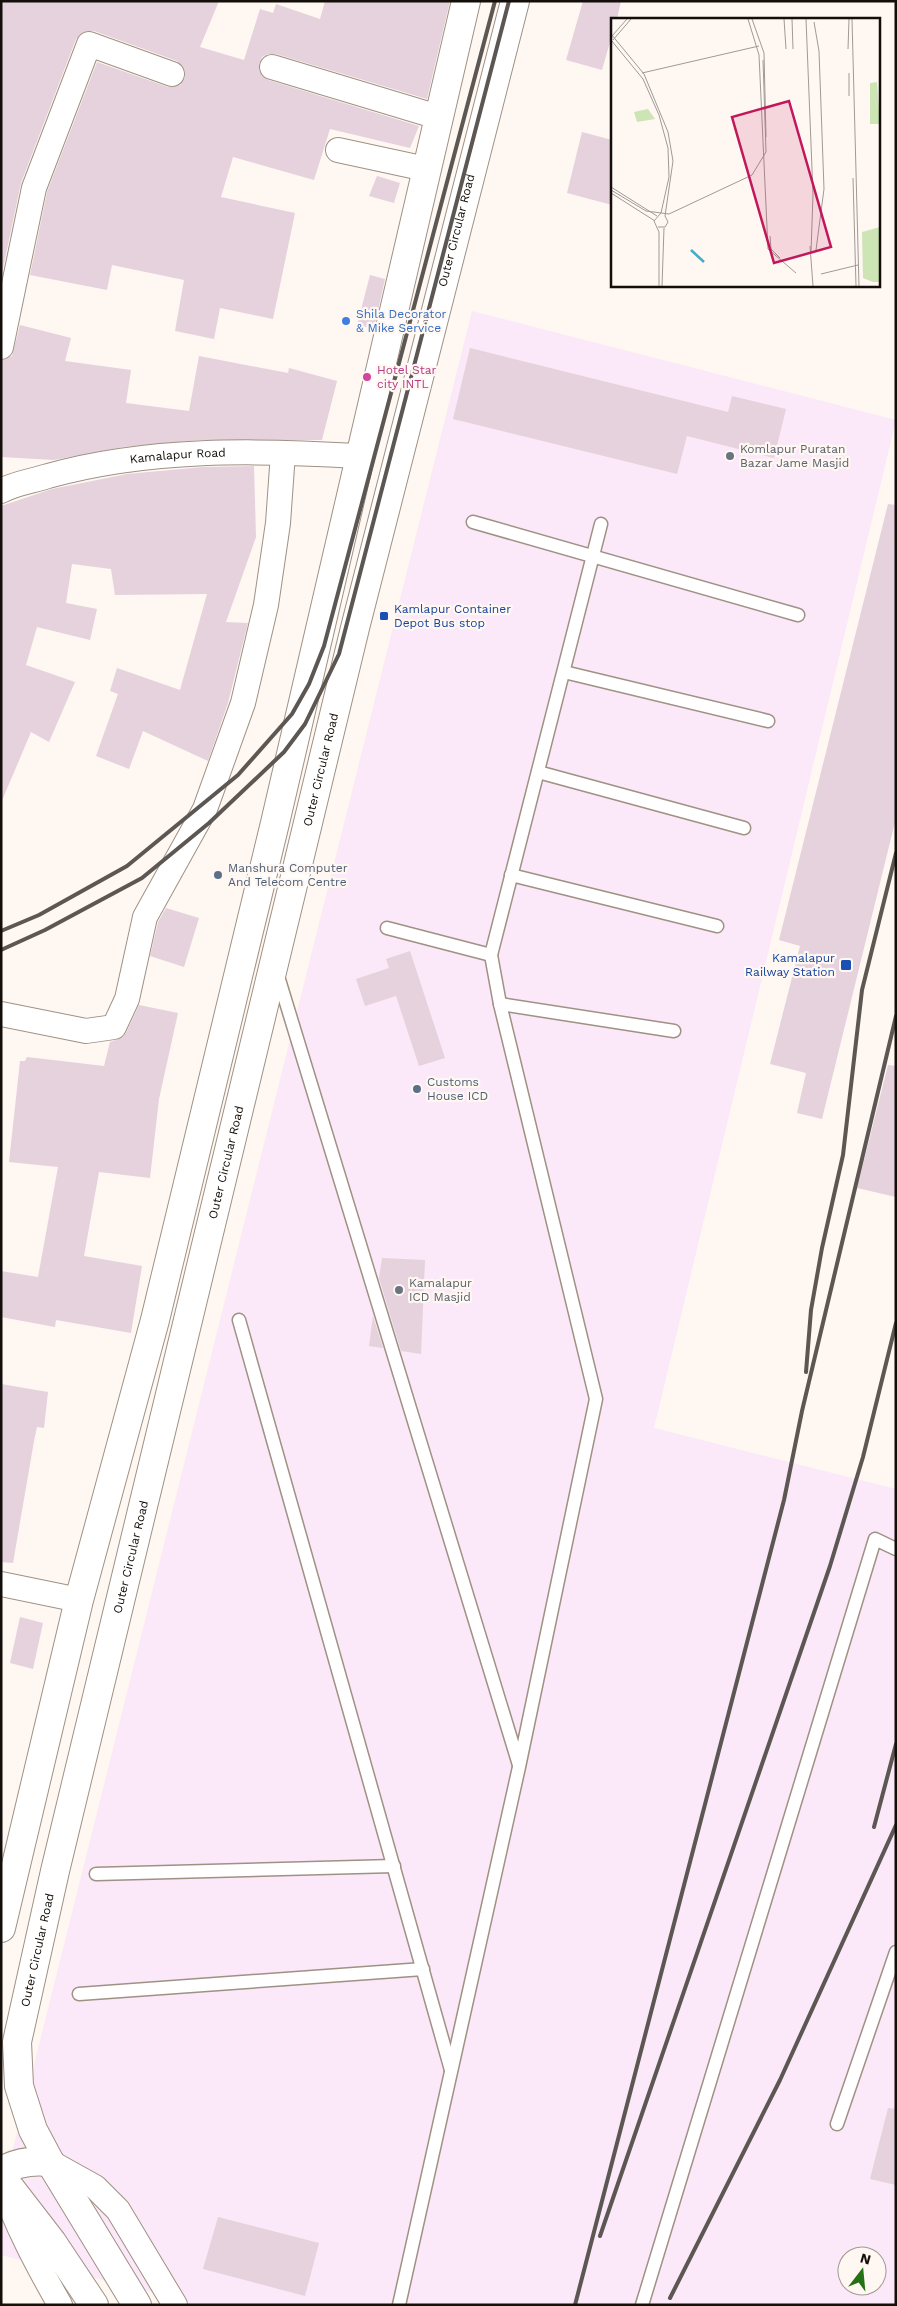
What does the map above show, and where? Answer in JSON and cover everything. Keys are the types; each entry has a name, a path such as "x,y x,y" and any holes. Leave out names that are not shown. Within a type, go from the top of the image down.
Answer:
{"main road":[{"path":"1,1928 79,1600 157,1310 275,823 358,456 466,1"},
{"name":"Outer Circular Road","path":"136,2305 50,2162 25,2108 19,2086 17,2042 54,1871 400,445 515,1"},
{"path":"1,2171 12,2165 26,2162 50,2162"},
{"path":"1,2176 52,2242 94,2305"}],"street":[{"path":"1,347 34,188 89,44 172,74"},
{"path":"272,66 438,117"},
{"path":"338,150 426,169"},
{"name":"Kamalapur Road","path":"1,491 67,471 134,459 224,452 358,456"},
{"path":"1,1014 86,1031 114,1028 128,999 145,917 205,809 243,704 266,605 278,523 283,453"},
{"path":"1,1584 79,1600"},
{"path":"50,2162 95,2187 118,2210 175,2305"},
{"path":"1,2181 9,2205 36,2263 60,2305"}],"lane":[{"path":"472,522 798,615"},
{"path":"399,2305 519,1767 596,1399 500,1004 491,955 602,524"},
{"path":"564,672 768,721"},
{"path":"538,772 744,828"},
{"path":"511,875 717,926"},
{"path":"387,928 491,955"},
{"path":"274,965 519,1767"},
{"path":"500,1004 674,1031"},
{"path":"239,1320 452,2072"},
{"path":"642,2305 875,1539 896,1549"},
{"path":"96,1874 394,1866"},
{"path":"837,2124 896,1952"},
{"path":"79,1994 423,1969"}],"shaded area":[{"path":"472,311 896,420 654,1428 896,1489 896,2305 190,2305 148,2291 1,2255 1,2197"}],"building":[{"path":"1,1 219,1 200,47 244,60 260,9 273,13 276,4 320,19 325,1 450,1 427,99 276,54 268,54 262,57 259,71 268,80 419,126 410,148 330,129 314,180 233,157 221,197 295,213 273,319 220,308 214,339 175,331 184,280 112,265 107,290 30,275 47,192 97,62 168,87 180,85 185,78 185,71 177,61 94,31 86,31 76,39 21,183 1,278"},
{"path":"583,1 621,1 617,18 611,18 611,38 602,70 566,60"},
{"path":"582,132 611,140 611,205 567,193"},
{"path":"377,176 400,183 394,203 369,196"},
{"path":"370,275 385,279 374,329 357,325"},
{"path":"20,325 71,338 65,361 131,370 126,403 189,411 199,356 288,373 289,368 337,381 322,440 201,440 123,447 54,460 1,457 1,360 12,356"},
{"path":"470,348 728,412 732,396 786,409 774,458 687,436 677,474 453,419"},
{"path":"254,466 256,537 226,622 248,623 228,703 208,761 143,731 129,769 96,756 118,694 110,691 117,668 180,690 207,594 115,595 111,569 72,564 66,603 97,609 90,640 37,627 26,665 75,682 49,742 31,732 1,803 1,506 52,489 127,474 203,467"},
{"path":"888,504 896,505 896,818 822,1119 797,1113 806,1073 770,1064 800,946 779,940"},
{"path":"166,908 199,918 184,967 150,956 158,922"},
{"path":"410,951 445,1058 419,1066 396,996 365,1006 356,979 389,968 386,959"},
{"path":"139,1005 178,1013 159,1099 150,1178 99,1172 84,1256 142,1266 131,1333 56,1320 55,1327 1,1317 1,1271 38,1277 58,1167 9,1162 20,1061 25,1061 27,1057 104,1066 110,1042 122,1038 126,1033"},
{"path":"888,1065 896,1066 896,1197 857,1188"},
{"path":"382,1258 425,1260 421,1354 401,1351 379,1278"},
{"path":"373,1316 383,1348 369,1346"},
{"path":"1,1384 48,1392 44,1428 37,1427 34,1441 13,1563 1,1562"},
{"path":"20,1617 43,1623 33,1669 10,1663"},
{"path":"888,2108 896,2109 896,2185 870,2179"},
{"path":"218,2217 319,2243 305,2296 203,2269"}],"railway":[{"path":"1,931 39,915 127,866 238,775 292,714 309,684 324,646 495,1"},
{"path":"1,950 45,930 142,878 209,823 284,752 305,724 339,654 509,1"},
{"path":"806,1372 811,1310 822,1248 843,1155 862,990 896,853"},
{"path":"575,2305 784,1500 802,1411 896,1016"},
{"path":"600,2236 830,1566 863,1457 896,1323"},
{"path":"874,1827 896,1744"},
{"path":"670,2298 780,2080 896,1825"}],"place":[{"name":"Shila Decorator & Mike Service","path":"346,321"},
{"name":"Hotel Star city INTL","path":"367,377"},
{"name":"Komlapur Puratan Bazar Jame Masjid","path":"730,456"},
{"name":"Kamlapur Container Depot Bus stop","path":"384,616"},
{"name":"Manshura Computer And Telecom Centre","path":"218,875"},
{"name":"Kamalapur Railway Station","path":"846,965"},
{"name":"Customs House ICD","path":"417,1089"},
{"name":"Kamalapur ICD Masjid","path":"399,1290"}]}
